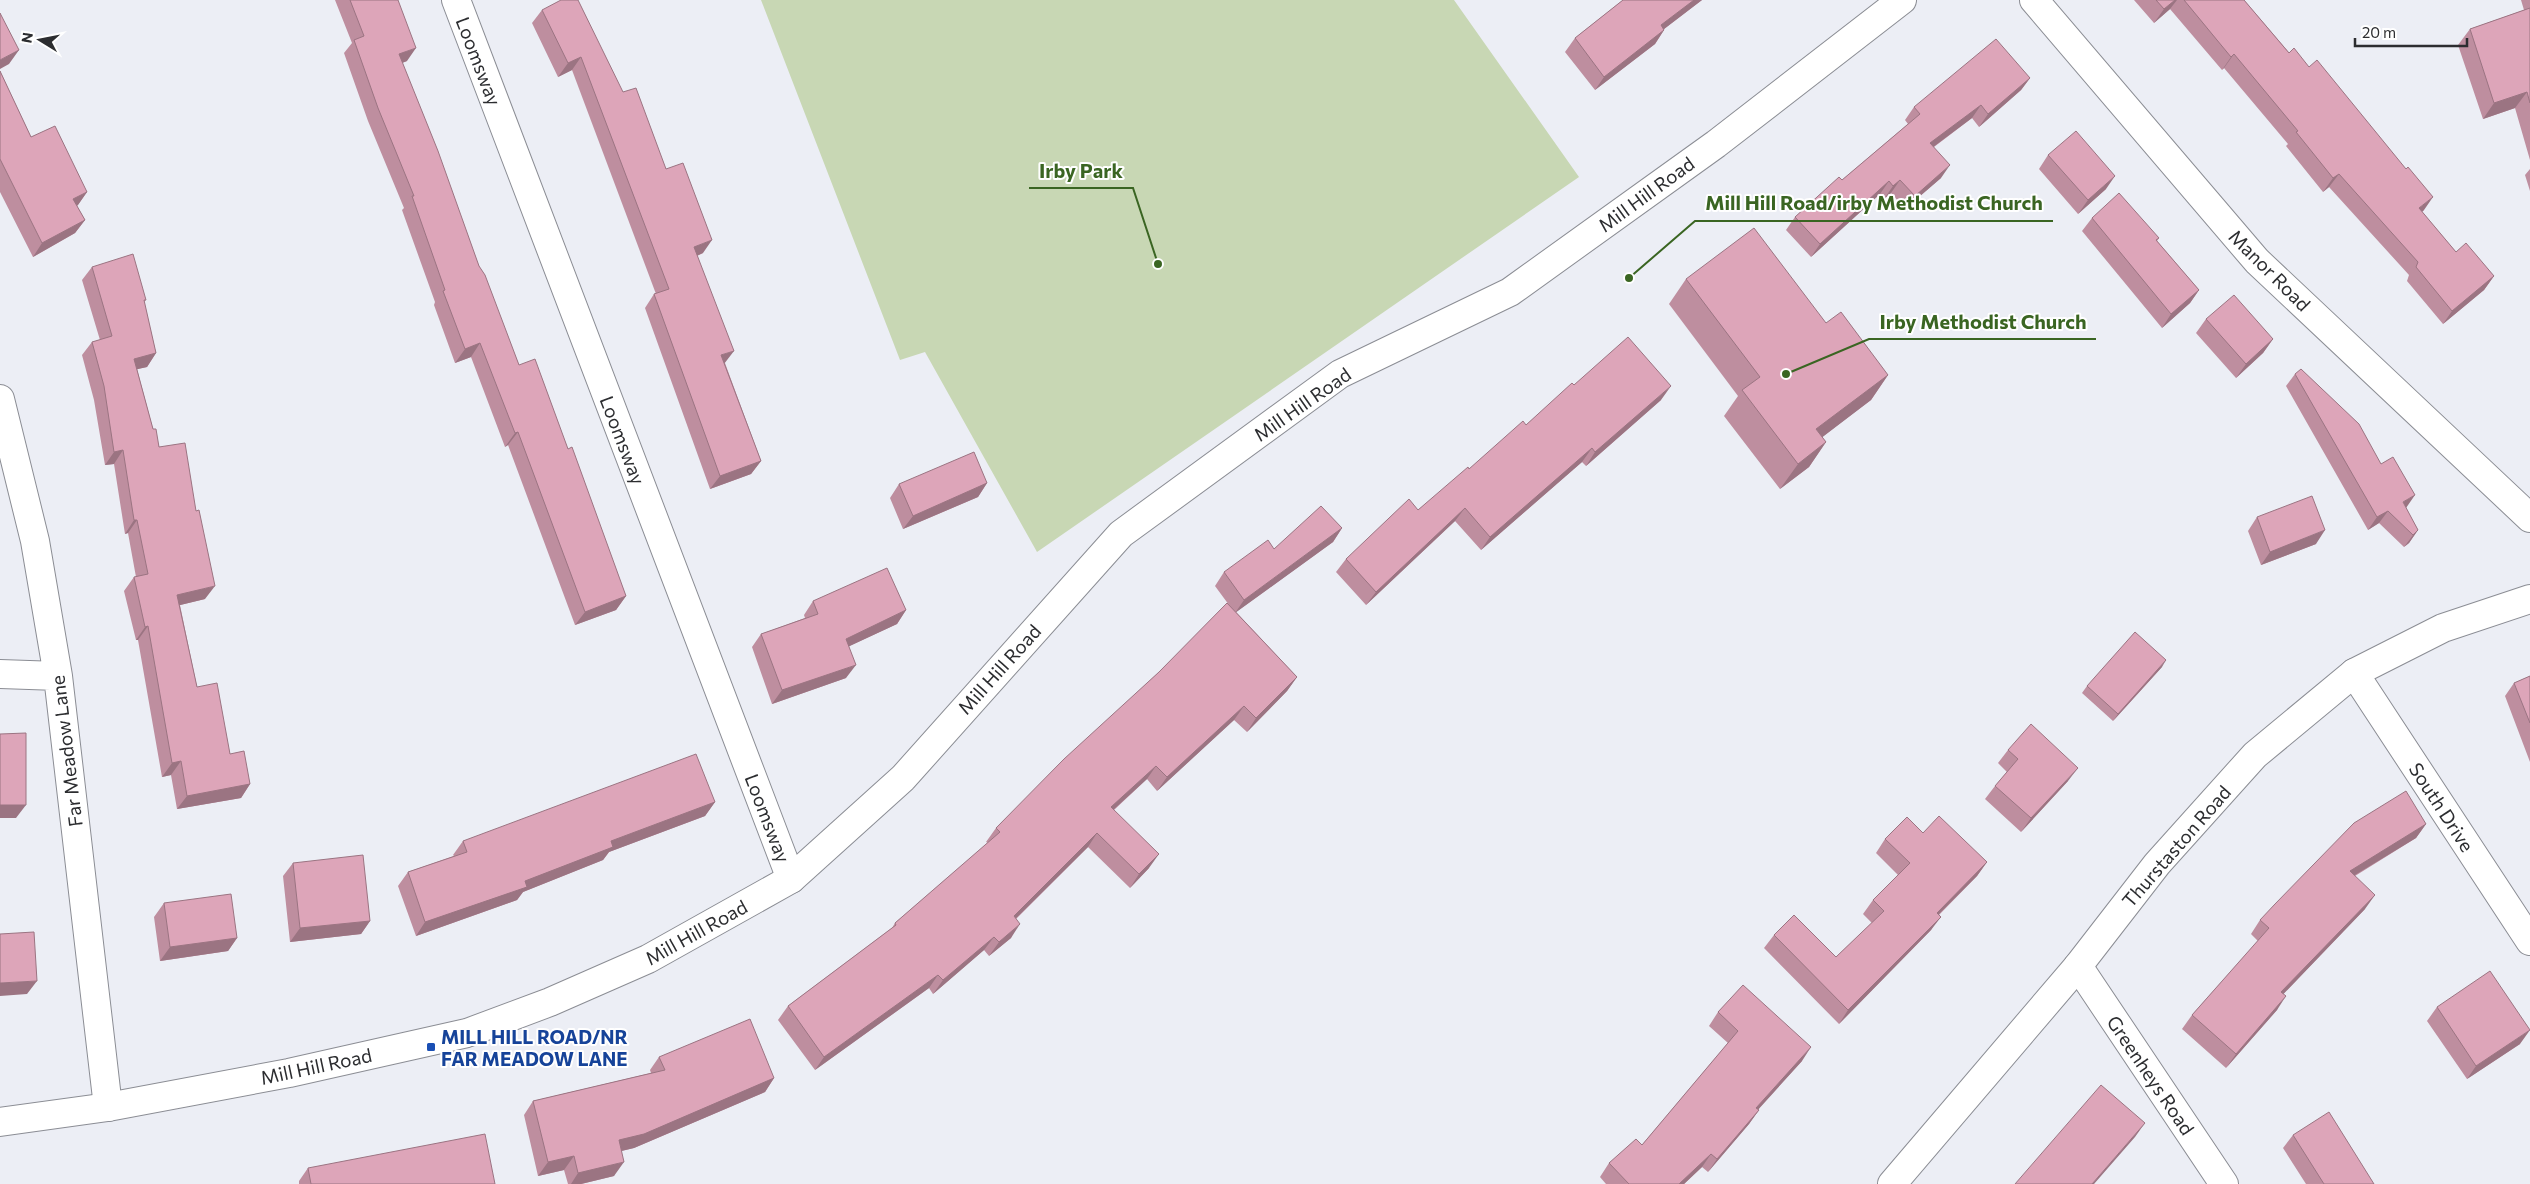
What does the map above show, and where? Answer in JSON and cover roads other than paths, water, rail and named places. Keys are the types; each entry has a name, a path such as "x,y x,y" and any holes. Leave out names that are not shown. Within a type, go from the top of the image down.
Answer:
{"street":[{"name":"Loomsway","path":"456,0 791,879"},
{"name":"Mill Hill Road","path":"0,1122 108,1107 289,1073 467,1033 550,1002 648,959 791,879 903,778 1121,534 1340,374 1510,292 1716,144 1902,0"},
{"name":"Manor Road","path":"2034,0 2257,260 2530,518"},
{"name":"Far Meadow Lane","path":"0,399 35,541 58,676 108,1107"},
{"name":"Thurstaston Road","path":"1892,1184 2078,966 2156,864 2255,755 2354,674 2443,628 2530,599"},
{"path":"0,674 58,676"},
{"name":"South Drive","path":"2354,674 2530,941"},
{"name":"Greenheys Road","path":"2078,966 2224,1184"}],"place":[{"name":"Irby Park","path":"1158,264"},
{"name":"Mill Hill Road/irby Methodist Church","path":"1629,278"},
{"name":"Irby Methodist Church","path":"1786,374"},
{"name":"MILL HILL ROAD/NR FAR MEADOW LANE","path":"431,1047"}]}
